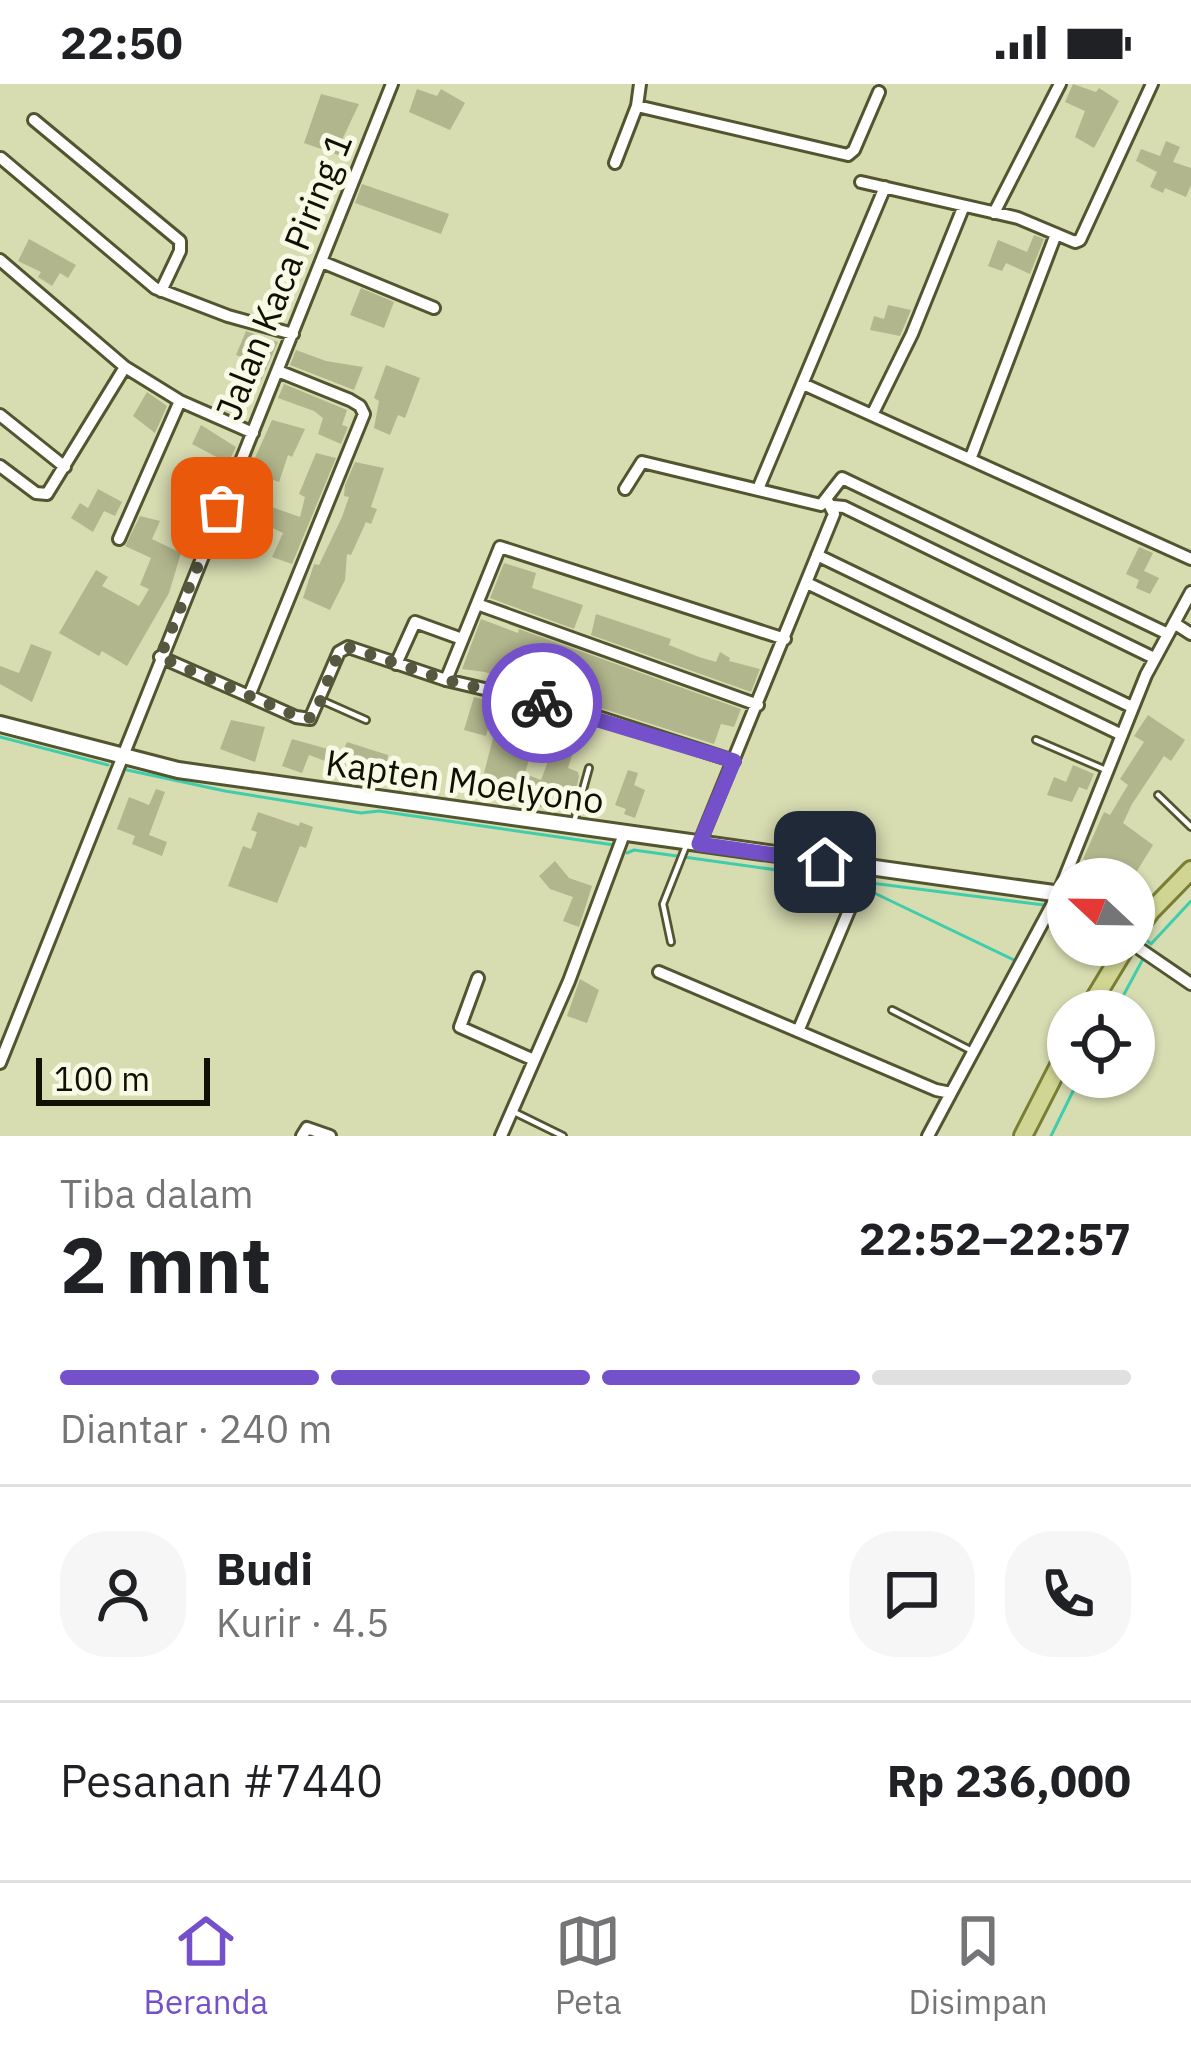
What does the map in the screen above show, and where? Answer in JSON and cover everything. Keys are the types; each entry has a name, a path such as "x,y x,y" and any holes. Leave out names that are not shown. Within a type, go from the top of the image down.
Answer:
{"main road":[{"path":"1155,900 1188,878"},
{"path":"1023,1136 1047,1089"}],"street":[{"name":"Jalan Kaca Piring 1","path":"0,1063 392,84"},
{"path":"615,164 637,106 640,84"},
{"path":"994,213 1060,84"},
{"path":"861,182 994,213 1080,240 1152,84"},
{"path":"637,106 848,155 879,92"},
{"path":"34,120 180,241 161,291"},
{"path":"2,158 161,291 293,334"},
{"path":"758,489 885,188"},
{"path":"873,413 912,334 963,208"},
{"path":"971,458 1056,234"},
{"path":"0,260 125,367 179,400 253,433"},
{"path":"322,262 434,308"},
{"path":"0,466 41,496 51,489 125,367"},
{"path":"249,696 364,414 350,400 278,371"},
{"path":"803,384 1191,559"},
{"path":"118,539 179,400"},
{"path":"0,415 64,467"},
{"path":"625,489 642,462 844,507 1154,658"},
{"path":"693,843 734,761 785,639 834,514 830,503 837,480 845,479 1171,629 1191,634"},
{"path":"446,680 500,547 785,639"},
{"path":"818,555 1132,707"},
{"path":"807,583 1122,735"},
{"path":"1076,858 1132,707 1191,592"},
{"path":"477,604 758,706"},
{"path":"396,664 415,622 462,638"},
{"path":"160,657 303,719 314,717 343,648 354,648 446,680 586,713 734,761"},
{"name":"Kapten Moelyono","path":"0,724 122,757 237,780 1047,892"},
{"path":"501,1136 569,981 624,834"},
{"path":"800,1029 867,868"},
{"path":"928,1136 1047,923"},
{"path":"1155,961 1191,984"},
{"path":"659,972 951,1093"},
{"path":"478,978 460,1027 534,1060"},
{"path":"302,1136 308,1128 330,1136"}],"lane":[{"path":"320,700 366,720"},
{"path":"1036,740 1108,771"},
{"path":"572,827 589,767"},
{"path":"1158,795 1191,827"},
{"path":"671,942 663,904 693,843"},
{"path":"892,1010 975,1052"},
{"path":"512,1111 563,1136"}],"building":[{"path":"1073,84 1096,92 1099,88 1119,101 1094,148 1075,137 1085,111 1065,102"},
{"path":"417,89 437,96 441,89 465,103 450,130 409,112"},
{"path":"321,94 359,104 342,140 346,142 341,156 304,143"},
{"path":"1166,141 1180,147 1173,162 1191,168 1186,197 1150,187 1157,172 1136,161 1141,149 1160,156"},
{"path":"362,184 449,214 441,234 355,203"},
{"path":"1034,235 1044,239 1030,274 1006,263 1002,271 988,266 998,240 1027,252"},
{"path":"29,239 76,265 68,278 60,273 52,286 38,277 41,272 18,261"},
{"path":"361,288 394,302 384,328 350,315"},
{"path":"888,305 911,310 900,336 870,330 874,316 884,319"},
{"path":"246,331 278,342 242,418 225,410"},
{"path":"296,350 363,367 354,390 290,365"},
{"path":"386,365 420,378 405,418 398,415 390,435 374,428 379,401 374,398"},
{"path":"284,384 347,410 342,425 348,427 341,444 318,434 323,418 314,411 278,398"},
{"path":"147,392 167,406 155,433 133,416"},
{"path":"272,420 305,429 292,457 288,455 279,482 249,471"},
{"path":"201,425 236,447 228,463 192,444"},
{"path":"316,453 336,458 292,564 272,557 283,533 241,513 246,498 300,517 305,497 299,494"},
{"path":"355,462 384,468 371,507 377,509 351,555 347,554 345,580 330,610 303,598 314,564 319,565 342,517 349,497 344,496 345,485"},
{"path":"98,489 122,502 115,516 104,511 93,532 71,518 80,503 88,508"},
{"path":"140,516 160,521 152,539 181,553 169,593 127,666 59,633 96,570 108,577 102,586 139,606 149,589 140,585 151,558 125,546"},
{"path":"1139,547 1153,553 1144,571 1159,578 1150,594 1136,588 1139,580 1126,574"},
{"path":"504,563 536,573 532,588 583,605 574,629 490,598"},
{"path":"596,614 671,639 669,645 699,657 716,662 720,652 729,661 760,669 751,692 591,635"},
{"path":"481,619 741,709 734,727 721,724 714,744 588,704 508,685 509,680 462,669"},
{"path":"31,644 52,652 32,702 0,684 0,666 19,673"},
{"path":"474,697 538,712 535,719 494,707 486,736 464,730"},
{"path":"1148,715 1185,740 1171,761 1164,756 1123,823 1153,845 1145,858 1083,858 1104,812 1110,815 1128,785 1120,779 1144,742 1134,736"},
{"path":"231,720 265,727 255,762 220,749"},
{"path":"493,738 519,749 521,745 532,748 525,774 541,780 555,742 574,749 568,768 579,777 571,808 554,806 552,811 533,804 535,797 483,777"},
{"path":"292,739 342,753 347,742 388,755 381,780 356,771 349,776 339,772 341,767 309,755 302,773 282,766"},
{"path":"1073,765 1094,774 1087,790 1079,787 1072,802 1047,795 1054,777 1066,782"},
{"path":"628,770 638,773 634,785 645,790 635,818 615,805"},
{"path":"156,789 165,792 149,835 167,842 162,856 132,844 135,836 117,829 129,797 149,805"},
{"path":"258,812 313,827 306,848 300,846 277,903 228,886 243,846 251,849"},
{"path":"555,861 569,878 592,886 579,927 563,921 573,897 550,889 539,876"},
{"path":"580,979 599,990 587,1023 567,1016"}],"waterway":[{"path":"0,737 108,765"},
{"path":"127,770 361,813 379,811 614,845"},
{"path":"627,853 634,850 856,881"},
{"path":"871,883 1044,905"},
{"path":"868,890 1018,962"},
{"path":"1155,940 1191,901"},
{"path":"1126,990 1139,966"},
{"path":"1051,1136 1070,1098"}],"way so far":[{"path":"222,508 160,657 303,719 314,717 339,652 348,647 446,680 542,703"}],"route":[{"path":"542,703 734,761 699,844 825,862"}]}
